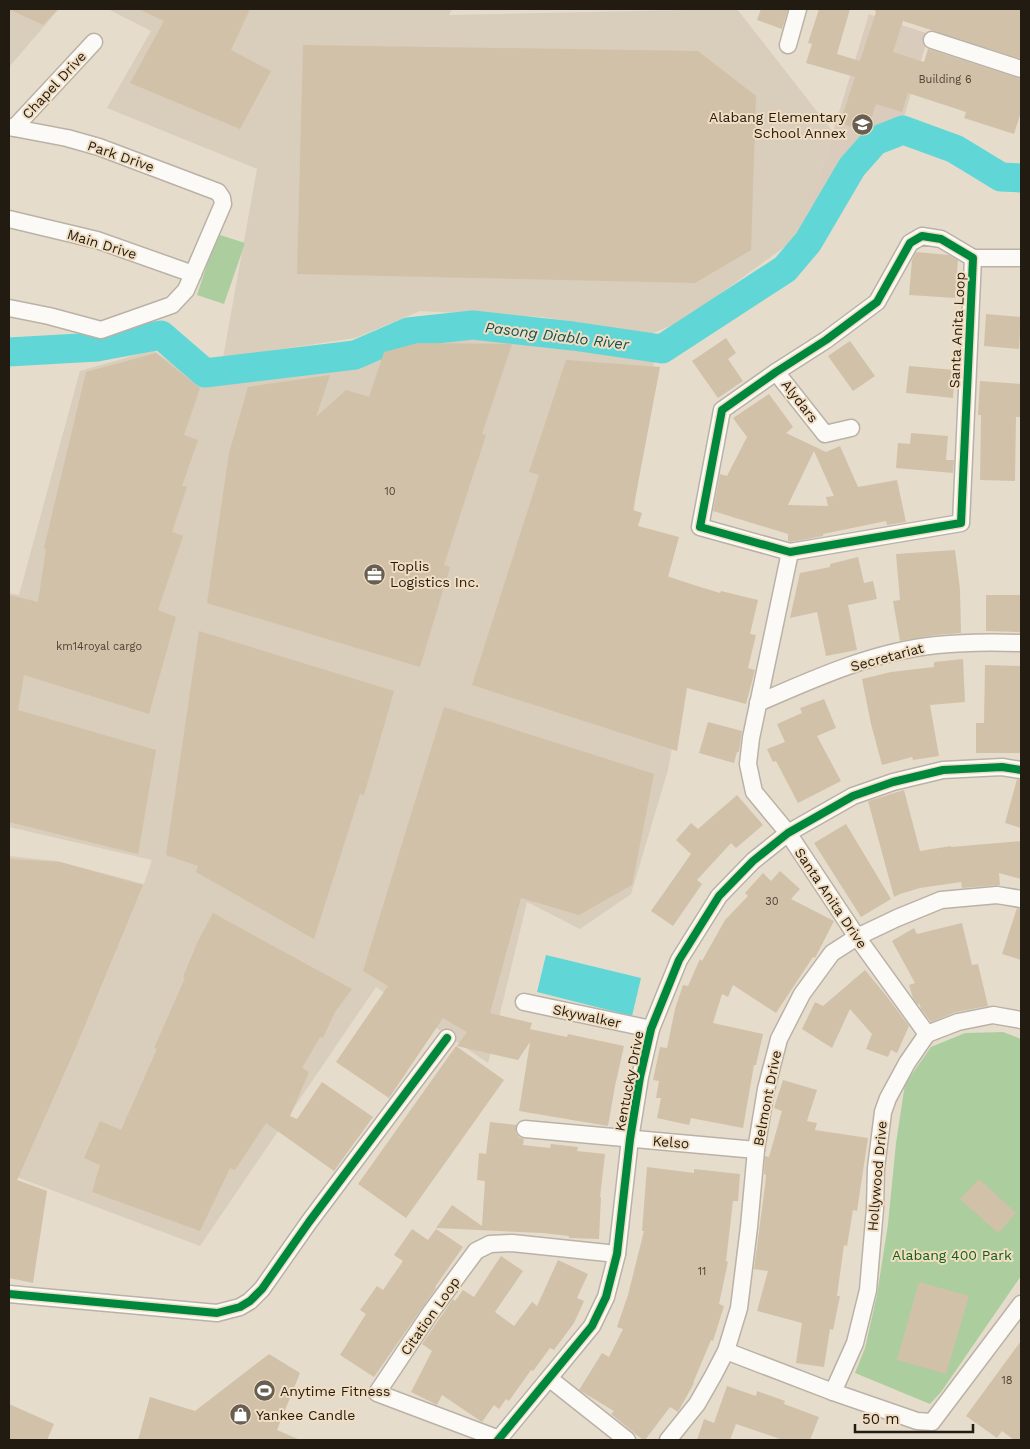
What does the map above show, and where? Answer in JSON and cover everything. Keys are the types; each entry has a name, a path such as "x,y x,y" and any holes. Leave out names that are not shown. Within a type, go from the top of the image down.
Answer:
{"street":[{"path":"788,45 798,9"},
{"path":"932,40 1021,69"},
{"name":"Chapel Drive","path":"11,128 94,42"},
{"name":"Park Drive","path":"11,128 67,138 99,147 218,192 223,204 192,274"},
{"name":"Main Drive","path":"9,219 97,240 192,274"},
{"name":"Santa Anita Loop","path":"922,236 941,239 973,258 961,523 790,552 700,528 722,410 776,372 826,340 876,302 910,243 922,236"},
{"path":"973,258 1021,258"},
{"path":"9,308 49,316 101,330 172,305 182,296 192,274"},
{"name":"Alydars","path":"776,372 825,434 851,428"},
{"name":"Santa Anita Drive","path":"790,552 751,738 748,767 754,792 788,834 857,937 927,1034"},
{"name":"Secretariat","path":"758,703 818,677 887,654 936,645 989,642 1021,643"},
{"name":"Kentucky Drive","path":"499,1440 550,1380 592,1326 606,1297 617,1254 630,1139 640,1077 651,1029 679,960 719,896 753,860 788,834 853,796 893,782 943,770 1002,767 1021,770"},
{"name":"Belmont Drive","path":"668,1440 697,1404 726,1350 739,1308 756,1150 766,1089 778,1040 802,994 832,953 857,937 896,918 941,900 997,895 1021,899"},
{"name":"Skywalker","path":"524,1002 651,1029"},
{"path":"927,1034 958,1022 993,1014 1021,1020"},
{"name":"Hollywood Drive","path":"833,1392 855,1343 868,1290 876,1168 883,1112 888,1098 907,1063 927,1034"},
{"path":"9,1294 218,1312 240,1307 250,1301 262,1289 309,1222 447,1038"},
{"name":"Kelso","path":"526,1129 756,1150"},
{"name":"Citation Loop","path":"499,1440 378,1393 431,1312 476,1251 490,1244 512,1243 617,1254"},
{"path":"726,1350 833,1392 917,1420 932,1422 1021,1304"},
{"path":"550,1380 627,1440"}],"shaded area":[{"path":"9,9 59,9 9,67"},
{"path":"108,9 452,9 449,15 737,9 833,132 802,234 683,321 650,334 542,317 420,311 355,338 223,358 257,169 107,108 151,31"},
{"name":"Alabang Elementary School Annex","path":"869,14 929,34 903,120 876,130 858,141 819,213 802,234"},
{"path":"464,331 654,361 627,561 701,588 668,770 631,894 580,929 527,902 488,1063 376,987 200,1246 9,1174 9,856 57,861 144,884 152,860 9,827 9,593 19,595 80,371 153,350 200,383 326,370 409,332"}],"green space":[{"path":"217,234 245,243 224,304 197,295"},
{"name":"Alabang 400 Park","path":"1003,1032 1021,1039 1021,1276 941,1392 930,1404 855,1373 865,1348 877,1295 888,1224 896,1143 905,1084 931,1047 965,1033"}],"water":[{"path":"546,955 641,978 632,1016 537,992"}],"building":[{"path":"9,9 58,9 43,25"},
{"path":"139,9 250,9 231,50 271,71 240,129 130,83 164,21"},
{"path":"761,9 788,9 782,29 757,20"},
{"path":"819,9 850,9 837,54 860,61 876,12 875,9 1021,9 1021,59 903,21 893,52 924,62 928,49 1021,79 1021,112 1014,134 964,118 966,112 908,93 902,112 876,104 867,132 840,123 855,77 806,63 812,44 808,43"},
{"path":"303,45 698,51 756,96 751,250 695,283 297,274"},
{"path":"916,252 949,255 958,260 955,298 909,295 912,260"},
{"path":"986,314 1021,317 1019,349 984,346"},
{"path":"726,338 736,353 728,359 743,381 718,398 692,361"},
{"path":"850,341 875,376 853,391 828,356"},
{"path":"418,343 512,344 482,434 486,435 444,565 450,567 420,667 207,603 229,453 248,387 330,375 316,417 346,390 369,397 384,352"},
{"path":"156,353 200,388 184,435 198,440 182,486 187,487 172,532 183,536 158,610 176,617 149,714 24,675 18,710 156,750 138,854 9,822 9,595 38,602 46,549 44,548 86,372"},
{"path":"566,360 660,367 633,510 642,513 638,526 679,537 668,577 720,593 721,591 758,600 750,634 756,635 748,668 755,670 746,704 687,688 677,751 472,685 539,475 529,472"},
{"path":"909,366 955,370 953,398 906,393"},
{"path":"980,381 1021,384 1021,417 1016,417 1015,481 980,480 981,415 978,415"},
{"path":"769,394 793,427 786,433 826,452 840,446 858,487 897,480 906,522 887,525 886,521 791,542 788,541 788,534 713,511 720,474 727,476 747,437 733,418","holes":["814,451 834,496 826,497 828,506 788,505"]},
{"path":"911,433 948,436 946,460 954,460 953,473 896,468 898,443 910,444"},
{"path":"955,550 960,589 961,633 900,641 893,601 900,600 896,554"},
{"path":"858,557 864,583 873,581 877,599 848,605 857,650 826,656 817,612 790,618 800,573 830,567 830,564"},
{"path":"986,595 1021,595 1021,632 986,631"},
{"path":"199,631 394,691 364,795 360,794 314,939 196,872 198,866 166,855"},
{"path":"963,659 965,702 930,705 939,756 913,760 912,757 882,765 862,679 891,672 934,667 934,662"},
{"path":"985,665 1021,666 1021,753 976,753 976,723 984,723"},
{"path":"824,699 836,728 817,736 841,781 798,803 776,761 773,762 767,749 785,742 777,724 802,713 800,708"},
{"path":"444,707 654,774 632,885 579,915 521,898 490,1013 532,1023 530,1029 567,1037 568,1034 624,1046 608,1126 519,1111 530,1042 518,1060 457,1046 467,1032 443,1018 389,1098 336,1062 388,986 363,971"},
{"path":"708,722 742,731 739,752 737,752 734,763 699,753"},
{"path":"1017,779 1021,780 1021,828 1005,823"},
{"path":"904,790 920,851 951,846 1021,841 1021,879 999,873 1000,885 962,888 961,882 920,888 894,897 868,801"},
{"path":"737,795 763,825 736,848 731,843 697,880 702,884 673,926 651,911 691,854 676,840 691,823 698,829"},
{"path":"846,824 891,899 861,917 814,843"},
{"path":"9,859 60,862 143,885 76,1047 17,1180 47,1191 33,1283 9,1278"},
{"path":"780,871 800,889 791,899 834,921 815,958 813,957 776,1013 733,985 728,997 722,994 713,1023 763,1034 756,1065 754,1065 743,1128 691,1118 689,1125 657,1118 661,1098 656,1098 659,1081 653,1080 660,1047 667,1048 675,1009 683,985 688,986 700,959 702,961 725,920 748,896 745,893 763,873 771,881"},
{"path":"1017,908 1021,909 1021,960 1002,954"},
{"path":"213,913 352,989 335,1012 323,1038 320,1037 302,1068 309,1072 290,1116 297,1119 322,1082 373,1117 334,1171 266,1123 235,1170 230,1168 200,1231 92,1192 100,1165 84,1158 100,1121 121,1130 157,1049 154,1048 185,978 183,977 198,941"},
{"path":"962,923 972,965 978,964 988,1006 956,1012 931,1022 921,1009 919,1003 918,1005 913,998 909,985 915,983 892,941 914,928 917,934"},
{"path":"865,970 909,1026 897,1053 891,1050 888,1057 866,1049 872,1034 850,1009 832,1048 802,1029 815,1002 823,1006"},
{"path":"456,1046 504,1080 406,1218 358,1184"},
{"path":"783,1080 817,1090 807,1121 817,1123 815,1130 868,1138 857,1211 853,1210 847,1246 844,1245 837,1296 840,1296 833,1330 830,1329 824,1367 796,1363 802,1323 757,1311 768,1271 754,1269 765,1186 765,1156 769,1157 782,1111 774,1108"},
{"path":"490,1122 516,1125 516,1133 524,1139 523,1145 550,1148 551,1144 578,1147 577,1151 605,1154 600,1197 599,1239 569,1238 569,1236 542,1233 436,1228 452,1205 482,1226 485,1181 477,1180 479,1153 486,1154"},
{"path":"647,1167 694,1173 694,1169 740,1174 738,1201 733,1201 726,1261 728,1262 719,1304 724,1306 713,1341 711,1340 694,1383 678,1412 670,1407 645,1440 643,1440 611,1414 614,1411 579,1390 602,1353 609,1357 623,1329 617,1327 628,1295 644,1231 642,1231"},
{"path":"979,1179 1016,1213 998,1233 960,1199"},
{"path":"412,1229 428,1240 436,1229 463,1247 374,1377 340,1355 366,1314 360,1310 377,1286 383,1290 403,1261 394,1255"},
{"path":"501,1256 523,1271 495,1312 514,1326 532,1302 537,1306 558,1260 588,1274 577,1298 584,1301 574,1323 554,1350 550,1348 533,1371 531,1370 509,1401 506,1399 499,1409 494,1405 482,1422 442,1395 437,1405 411,1392 432,1351 422,1344 453,1299 455,1301 463,1290 474,1297"},
{"path":"919,1282 969,1296 946,1374 897,1360"},
{"path":"1021,1341 1021,1440 1014,1440 1002,1431 997,1438 966,1416"},
{"path":"269,1354 300,1373 277,1430 300,1440 138,1440 150,1397 195,1411"},
{"path":"727,1386 756,1396 757,1391 785,1401 784,1404 819,1417 810,1440 783,1440 736,1424 730,1440 697,1440 704,1419 714,1423"},
{"path":"9,1404 54,1424 47,1440 9,1440"}],"waterway":[{"name":"Pasong Diablo River","path":"9,352 97,347 161,335 205,373 355,355 408,332 473,325 573,336 662,349 785,269 808,242 852,167 875,141 903,130 955,149 1001,177 1021,178"}],"cycle path":[{"path":"922,236 941,239 973,258 961,523 790,552 700,527 722,410 826,340 877,302 910,243 922,236"},
{"path":"498,1440 592,1326 606,1297 617,1254 630,1139 640,1077 651,1029 679,960 719,896 753,861 788,833 853,796 893,782 943,770 1002,767 1021,770"},
{"path":"9,1294 217,1313 240,1307 250,1301 262,1289 309,1222 447,1038"}],"place":[{"name":"Alabang Elementary School Annex","path":"862,125"},
{"name":"Toplis Logistics Inc.","path":"374,574"},
{"name":"Anytime Fitness","path":"264,1391"},
{"name":"Yankee Candle","path":"240,1415"}]}
